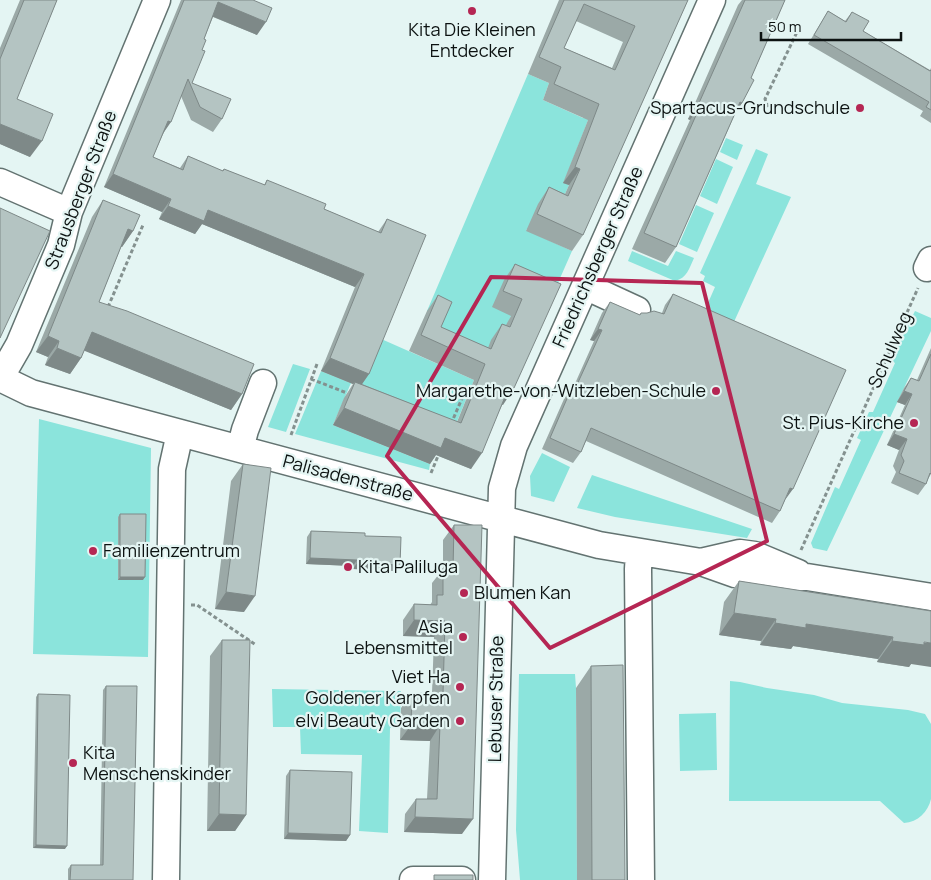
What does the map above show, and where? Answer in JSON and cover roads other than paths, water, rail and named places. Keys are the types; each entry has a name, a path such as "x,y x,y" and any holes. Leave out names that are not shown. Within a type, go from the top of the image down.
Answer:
{"street":[{"name":"Strausberger Straße","path":"0,378 19,345 61,244 69,212 156,0"},
{"name":"Friedrichsberger Straße","path":"500,519 502,488 514,446 712,0"},
{"path":"0,182 69,212"},
{"path":"585,286 637,310"},
{"name":"Palisadenstraße","path":"0,378 31,392 599,545 701,562 736,574 757,577 807,577 931,597"},
{"path":"240,449 245,430 263,384"},
{"path":"166,880 172,469 180,433"},
{"name":"Lebuser Straße","path":"492,880 500,519"},
{"path":"639,553 638,659 641,880"},
{"path":"413,880 462,880"}],"place":[{"name":"Kita Die Kleinen Entdecker","path":"472,11"},
{"name":"Spartacus-Grundschule","path":"860,108"},
{"name":"Margarethe-von-Witzleben-Schule","path":"716,391"},
{"name":"St. Pius-Kirche","path":"914,423"},
{"name":"Familienzentrum","path":"93,551"},
{"name":"Kita Paliluga","path":"348,567"},
{"name":"Blumen Kan","path":"464,593"},
{"name":"Asia Lebensmittel","path":"463,637"},
{"name":"Viet Ha Goldener Karpfen","path":"460,687"},
{"name":"elvi Beauty Garden","path":"460,721"},
{"name":"Kita Menschenskinder","path":"73,763"}]}
